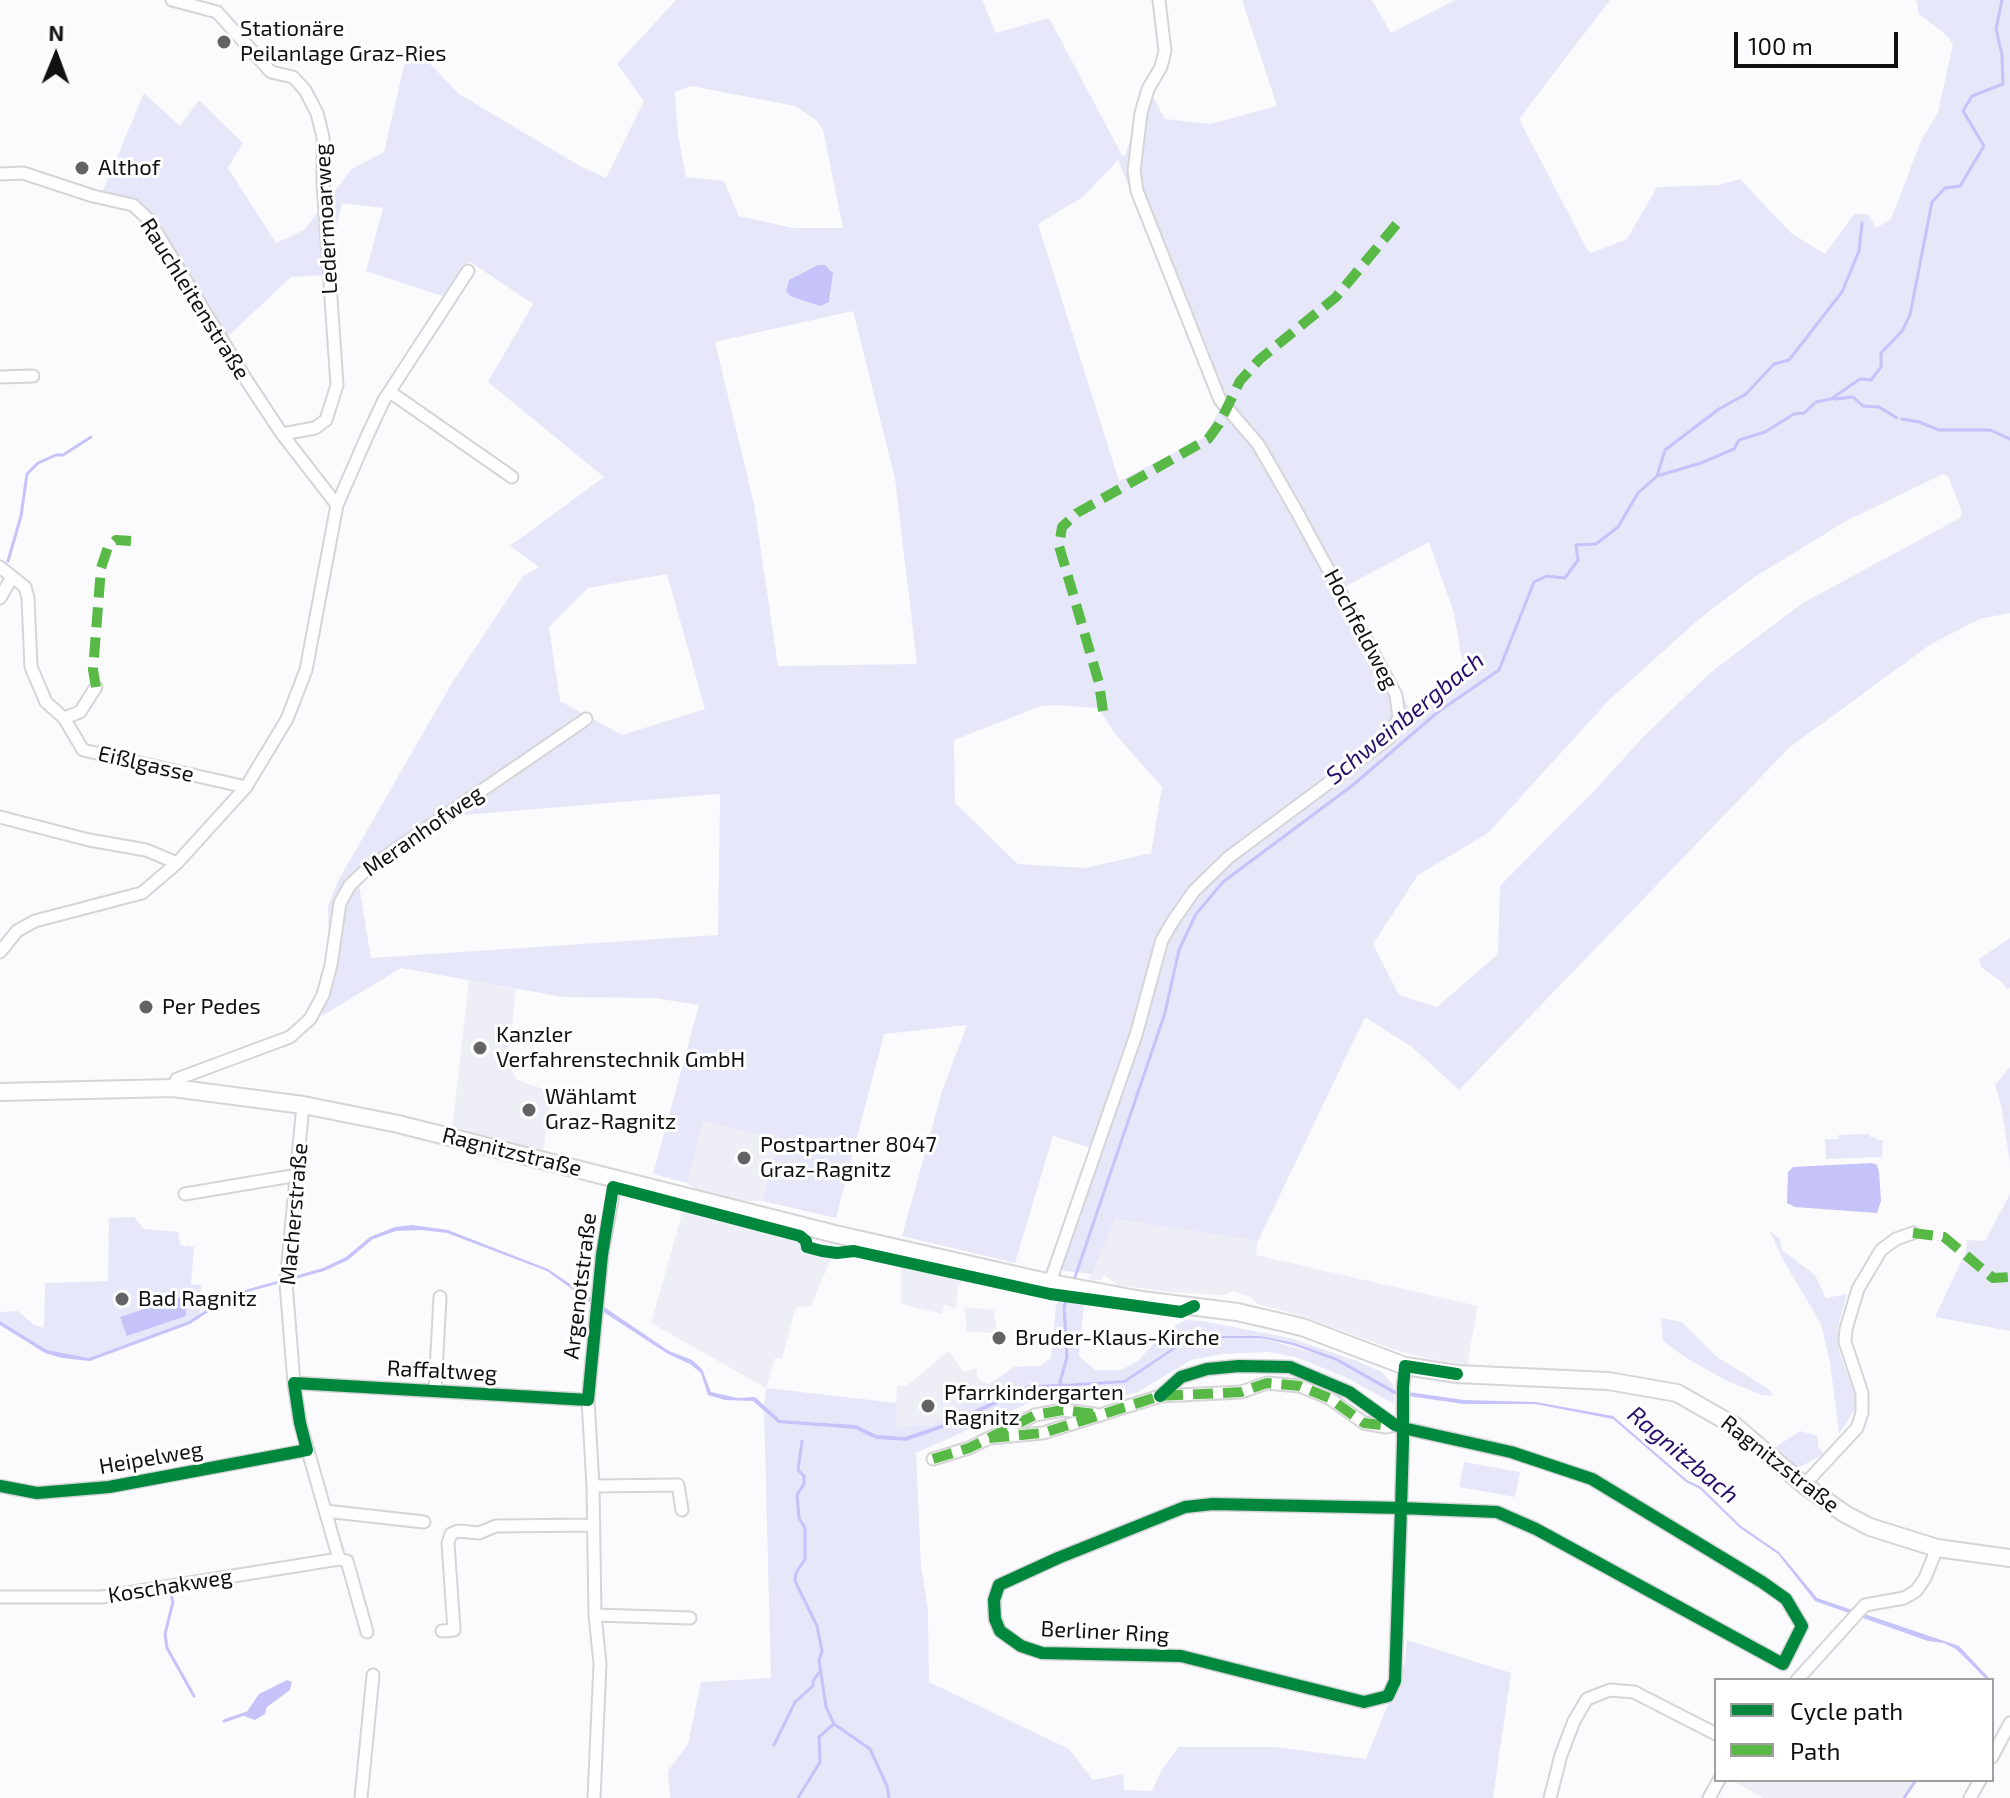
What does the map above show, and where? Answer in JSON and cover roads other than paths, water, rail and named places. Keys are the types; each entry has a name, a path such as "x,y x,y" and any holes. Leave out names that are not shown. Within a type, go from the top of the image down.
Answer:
{"main road":[{"name":"Ragnitzstraße","path":"0,1092 173,1088 303,1105 398,1124 835,1234 1056,1284 1237,1312 1302,1327 1405,1366 1457,1374 1608,1381 1677,1393 1735,1426 1804,1485 1845,1514 1870,1527 1937,1548 2010,1558"}],"street":[{"name":"Ledermoarweg","path":"172,0 217,12 271,72 293,77 305,90 317,113 323,137 323,183 337,385 326,420 315,428 282,434"},
{"name":"Hochfeldweg","path":"1056,1284 1136,1035 1162,940 1173,921 1194,891 1229,857 1389,738 1399,717 1396,695 1297,512 1258,444 1220,400 1137,191 1134,159 1141,113 1165,51 1159,0"},
{"name":"Rauchleitenstraße","path":"0,174 23,173 93,196 133,205 149,220 236,366 282,434 337,505"},
{"path":"0,952 17,931 35,921 142,893 177,863 246,787 287,719 306,670 337,505 390,392 468,271"},
{"path":"0,377 33,376"},
{"path":"390,392 512,477"},
{"name":"Eißlgasse","path":"0,567 25,587 31,667 46,702 64,718 83,750 246,787"},
{"path":"0,598 12,577"},
{"path":"64,718 80,712 96,687"},
{"name":"Meranhofweg","path":"173,1088 177,1079 290,1037 310,1019 323,995 331,965 340,903 350,885 366,870 586,719"},
{"path":"0,817 89,840 146,850 177,863"},
{"name":"Macherstraße","path":"303,1105 286,1283 294,1383 307,1450 339,1559 347,1561 367,1632"},
{"path":"185,1194 298,1175"},
{"name":"Argenotstraße","path":"594,1798 600,1664 595,1615 588,1400 602,1255 616,1178"},
{"path":"1804,1485 1857,1428 1862,1413 1862,1393 1845,1342 1858,1289 1881,1250 1896,1239 1913,1233"},
{"name":"Raffaltweg","path":"435,1390 440,1297"},
{"name":"Berliner Ring","path":"989,1438 1043,1433 1160,1396 1241,1392 1267,1383 1300,1386 1329,1398 1364,1423 1399,1427 1511,1452 1592,1479 1786,1599 1802,1626 1783,1664 1536,1529 1497,1512 1401,1508 1213,1504 1185,1507 999,1585 994,1600 995,1619 1000,1631 1012,1640 1042,1653 1181,1656 1364,1702 1388,1696 1395,1681 1401,1508 1399,1427 1405,1366"},
{"name":"Berliner Ring","path":"1160,1396 1181,1377 1207,1369 1290,1367 1349,1392 1399,1427"},
{"name":"Raffaltweg","path":"294,1383 588,1400"},
{"name":"Berliner Ring","path":"933,1459 969,1448 1035,1415 1063,1410 1099,1415"},
{"name":"Heipelweg","path":"0,1486 37,1493 111,1487 307,1450"},
{"path":"593,1486 678,1485 682,1510"},
{"path":"325,1511 424,1522"},
{"path":"442,1631 454,1630 448,1543 451,1534 458,1531 479,1533 496,1526 593,1525"},
{"path":"1799,1678 1865,1605 1904,1598 1916,1591 1937,1548"},
{"name":"Koschakweg","path":"0,1597 102,1597 339,1559"},
{"path":"595,1615 690,1618"},
{"path":"361,1798 373,1675"},
{"path":"1550,1798 1561,1755 1574,1721 1587,1699 1610,1690 1634,1692 1714,1733"},
{"path":"1994,1753 2010,1723"}],"waterway":[{"name":"Schweinbergbach","path":"1074,1280 1165,1013 1179,950 1196,914 1223,882 1353,785 1438,712 1499,670 1534,582 1547,576 1565,578 1578,560 1576,545 1596,544 1618,527 1638,493 1657,476 1734,449 1739,440 1765,432 1794,414 1804,413 1816,402 1831,399 1860,379 1871,380 1881,367 1881,353 1902,331 1910,315 1932,202 1945,188 1960,186 1984,146 1963,111 1972,96 2003,84 2002,55 1996,29 2002,0"},
{"path":"1657,476 1665,450 1719,409 1746,394 1774,364 1789,360 1842,292 1859,251 1862,223"},
{"path":"1835,399 1853,397 1863,406 1879,407 1897,418"},
{"path":"1902,419 1939,430 1990,430 2010,439"},
{"path":"8,561 21,516 27,474 38,463 63,455 91,437"},
{"name":"Schweinbergbach","path":"1060,1382 1067,1357 1064,1307 1070,1291"},
{"path":"802,1441 798,1470 804,1476 804,1484 797,1495 799,1518 805,1528 805,1559 796,1573 795,1581 817,1626 826,1707 834,1724 870,1749 887,1786 889,1798"},
{"path":"170,1591 173,1602 165,1634 167,1648 194,1696"},
{"path":"774,1745 795,1702 813,1686 821,1670"},
{"path":"224,1721 247,1713"},
{"path":"798,1798 820,1762 819,1737 834,1724"},
{"path":"1904,1798 1915,1782"}],"place":[{"name":"Stationäre Peilanlage Graz-Ries","path":"224,42"},
{"name":"Althof","path":"82,168"},
{"name":"Per Pedes","path":"146,1007"},
{"name":"Kanzler Verfahrenstechnik GmbH","path":"480,1048"},
{"name":"Wählamt Graz-Ragnitz","path":"529,1110"},
{"name":"Postpartner 8047 Graz-Ragnitz","path":"744,1158"},
{"name":"Bad Ragnitz","path":"122,1299"},
{"name":"Bruder-Klaus-Kirche","path":"999,1338"},
{"name":"Pfarrkindergarten Ragnitz","path":"928,1406"}],"water label":[{"name":"Ragnitzbach","path":"1683,1455"}]}
